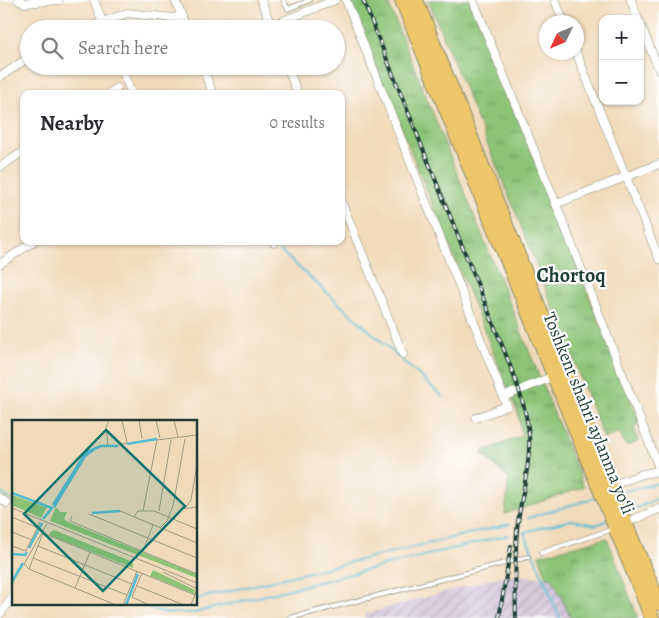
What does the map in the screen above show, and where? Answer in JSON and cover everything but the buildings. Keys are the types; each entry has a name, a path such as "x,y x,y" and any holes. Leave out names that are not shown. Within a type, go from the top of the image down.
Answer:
{"highway":[{"name":"Toshkent shahri aylanma yoʻli","path":"402,0 554,376 608,490"},
{"name":"Toshkent shahri aylanma yoʻli","path":"416,0 608,490 652,618"},
{"name":"Toshkent shahri aylanma yoʻli","path":"619,523 659,603"}],"street":[{"path":"18,0 25,3 59,0"},
{"path":"94,0 101,20"},
{"path":"175,0 184,20"},
{"path":"260,0 266,20"},
{"path":"287,20 335,0"},
{"path":"346,0 507,406 476,418"},
{"path":"473,0 556,204 659,469 608,490"},
{"path":"555,0 561,15"},
{"path":"631,0 637,15"},
{"path":"113,20 127,13 174,18 182,16"},
{"path":"644,33 659,70"},
{"path":"579,60 659,259"},
{"path":"0,77 20,63"},
{"path":"124,75 130,90"},
{"path":"206,75 211,90"},
{"path":"291,75 296,90"},
{"path":"0,167 20,154"},
{"path":"556,204 659,164"},
{"path":"345,211 403,354"},
{"path":"0,264 28,245"},
{"path":"503,397 554,376"},
{"path":"0,498 8,503"},
{"path":"619,523 658,511"},
{"path":"0,614 12,599"}],"lane":[{"path":"283,0 288,9 310,0"},
{"path":"541,553 619,523"},
{"path":"290,618 528,557"}],"path":[{"path":"487,357 522,343"}],"shaded area":[{"path":"506,575 552,578 571,618 365,618 365,614"}],"green space":[{"path":"349,0 387,0 584,487 505,514 509,479 482,454 484,451 522,436 518,413"},
{"path":"428,0 470,0 640,423 634,427 638,442 626,446 619,432 604,439 520,223"},
{"path":"607,538 638,618 571,618 552,578 547,577 539,555"}],"waterway":[{"path":"275,246 443,397"},
{"path":"620,492 659,483"},
{"path":"0,492 12,501"},
{"path":"528,518 598,497"},
{"path":"626,513 659,498"},
{"path":"560,618 524,532 571,520 596,525 608,520"},
{"path":"198,599 510,524"},
{"path":"144,606 164,613 194,613 508,535"}],"railway":[{"path":"363,0 504,350 523,402 529,435 529,447 517,530 516,618"},
{"path":"499,618 511,546"}],"district":[{"name":"Chortoq","path":"571,275"}]}
